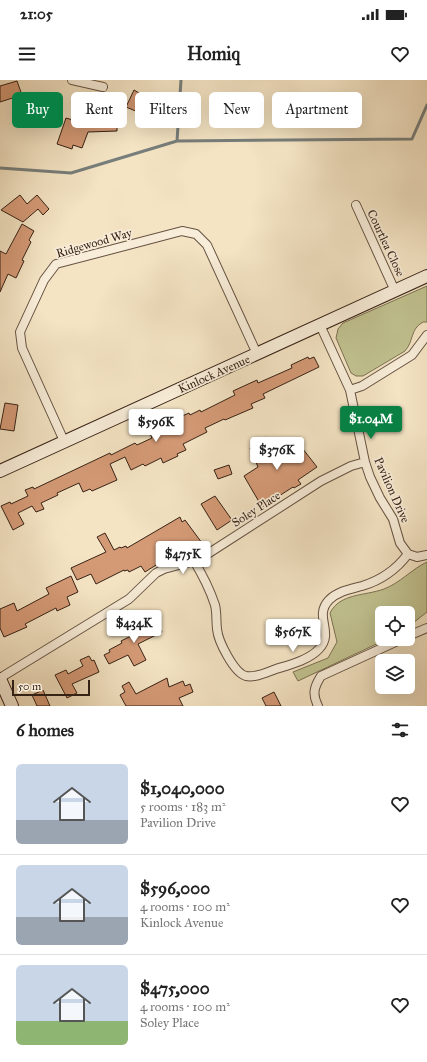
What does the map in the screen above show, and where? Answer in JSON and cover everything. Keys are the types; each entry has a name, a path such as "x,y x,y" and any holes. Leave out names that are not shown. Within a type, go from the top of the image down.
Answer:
{"street":[{"path":"72,80 103,87"},
{"name":"Courtlea Close","path":"356,205 395,291"},
{"name":"Ridgewood Way","path":"64,442 22,348 20,332 44,280 56,264 182,231 196,234 207,245 257,354"},
{"name":"Kinlock Avenue","path":"0,471 427,276"},
{"name":"Pavilion Drive","path":"320,325 350,390 365,462 380,498 393,519 400,543 408,554"},
{"path":"350,390 362,386 412,355 427,335"},
{"name":"Soley Place","path":"0,679 129,599 156,572 194,561 321,481 351,466 365,462"},
{"path":"194,561 214,603 217,613 217,630 227,654 238,671 246,676 256,676 299,661 319,650 325,641 326,629 323,621 323,609 330,598 347,589 362,586 381,578 396,569 408,554 417,557 427,555"},
{"path":"415,633 427,628"},
{"path":"318,706 314,699 314,687 321,676 387,646"},
{"path":"0,679 12,706"}],"green space":[{"path":"427,286 427,322 423,322 416,328 405,351 363,376 356,376 351,373 336,338 338,329 343,323"},
{"path":"427,562 427,612 415,621 415,606 375,606 375,645 298,681 293,672 328,658 337,642 330,613 334,607 346,598 384,589 401,580 416,568"}],"building":[{"path":"17,81 21,92 12,92 12,98 0,102 0,86"},
{"path":"134,90 137,92 135,92 135,111 127,107"},
{"path":"66,118 71,119 71,128 117,128 117,131 88,132 82,148 73,145 72,149 57,144"},
{"path":"20,195 27,204 37,195 49,209 43,215 38,209 23,222 1,210"},
{"path":"22,224 34,231 29,240 31,242 22,260 24,261 16,278 8,274 0,292 0,251 6,254"},
{"path":"308,357 309,359 314,357 319,367 263,394 265,398 251,404 253,408 205,428 207,432 183,444 186,450 177,454 178,456 163,463 161,458 145,466 143,464 131,470 125,457 110,464 117,480 92,491 90,489 83,492 79,483 57,493 58,495 41,503 44,509 36,512 32,506 18,513 24,524 13,530 1,506 10,502 11,504 28,496 25,490 33,487 34,489 110,453 111,455 135,443 137,445 152,438 149,431 189,413 190,415 200,410 201,412 235,395 233,391 257,380 258,383 292,368 291,365"},
{"path":"5,403 18,405 14,431 0,429"},
{"path":"266,437 279,456 299,444 317,467 298,480 301,484 294,488 293,487 262,507 244,476 258,467 250,448"},
{"path":"229,465 232,474 218,479 214,470"},
{"path":"215,496 232,520 217,530 201,504"},
{"path":"180,517 182,522 185,520 202,543 193,549 191,546 173,557 172,555 145,572 141,566 129,572 128,570 124,570 96,584 91,574 77,580 71,568 106,552 97,537 105,533 114,550 126,546 127,548"},
{"path":"71,576 78,592 67,597 70,605 57,611 56,608 25,624 27,627 4,637 0,628 0,609 14,603 17,611 49,594 46,588"},
{"path":"155,619 162,632 138,644 146,660 134,666 128,655 109,664 104,655 110,652 109,650 122,643 121,641 137,633 135,629"},
{"path":"89,656 92,661 94,660 99,672 72,684 77,693 67,698 55,675 66,670 68,674 83,666 80,660"},
{"path":"167,678 169,687 183,681 185,686 190,684 193,692 179,698 183,706 126,706 120,695 125,692 122,686 129,682 136,694"},
{"path":"43,690 50,706 37,706 32,695"},
{"path":"274,692 281,706 266,706 262,698"}],"waterway":[{"path":"177,141 181,80"},
{"path":"0,168 71,173 177,141 412,139 427,105"}]}
